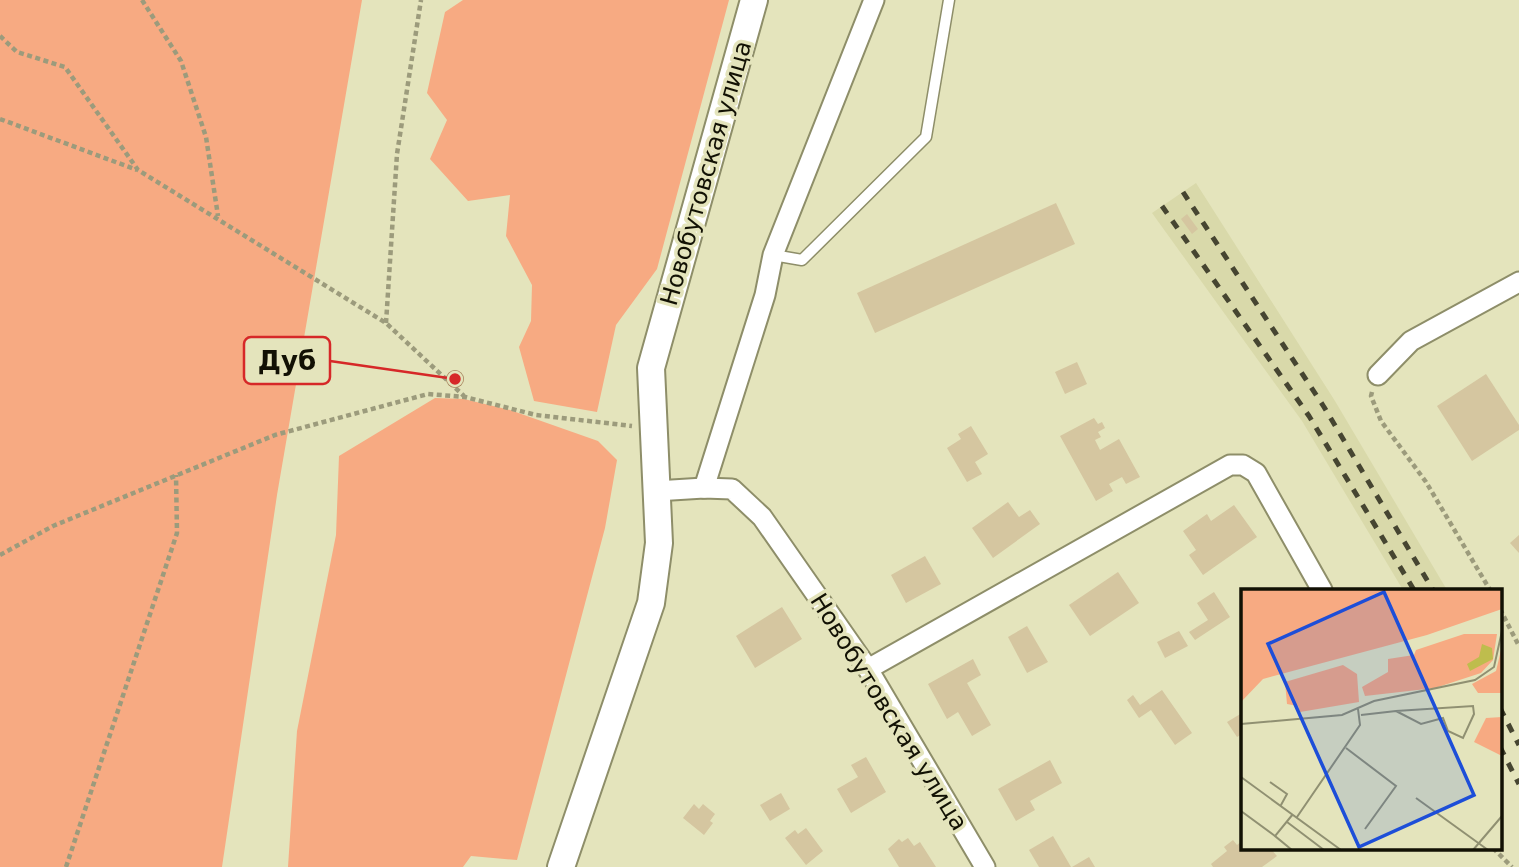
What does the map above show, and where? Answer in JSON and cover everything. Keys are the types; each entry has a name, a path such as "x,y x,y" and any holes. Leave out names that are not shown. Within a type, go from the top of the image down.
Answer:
{"street":[{"name":"Новобутовская улица","path":"561,867 651,603 659,543 651,368 754,0"},
{"path":"704,488 765,295 773,255 874,0"},
{"path":"1378,375 1410,341 1519,282"},
{"path":"868,669 1230,466 1243,465 1256,473 1321,589"},
{"name":"Новобутовская улица","path":"656,491 732,489 762,517 868,669 985,867"}],"lane":[{"path":"773,255 802,260 926,137 949,0"}],"path":[{"path":"142,0 181,61 206,137 219,217"},
{"path":"386,323 397,155 421,0"},
{"path":"0,36 17,52 65,67 138,170"},
{"path":"0,119 138,170 219,217 293,268 386,323 465,397"},
{"path":"1378,375 1371,396 1381,421 1426,482 1489,589"},
{"path":"0,555 53,526 275,435 428,394 465,397 536,415 653,429"},
{"path":"66,867 177,533 176,475"},
{"path":"1502,613 1519,646"},
{"path":"1495,850 1512,867"}],"shaded area":[{"path":"0,0 362,0 277,495 222,867 0,867"},
{"path":"463,0 729,0 657,269 616,325 597,412 534,401 519,347 531,321 532,285 506,236 510,195 468,201 430,159 447,120 427,93 445,12"},
{"path":"1196,183 1335,401 1446,589 1402,589 1302,421 1152,213"},
{"path":"435,398 464,399 510,410 598,441 617,460 605,528 517,860 471,856 463,867 288,867 297,731 336,535 339,456"}],"building":[{"path":"1056,203 1075,244 875,333 857,293"},
{"path":"1187,214 1198,229 1192,234 1181,219"},
{"path":"1077,362 1087,384 1065,394 1055,372"},
{"path":"1486,374 1519,425 1519,430 1472,461 1437,406"},
{"path":"1094,418 1098,424 1102,422 1105,428 1098,432 1101,437 1095,440 1100,450 1119,439 1140,477 1126,484 1122,477 1109,484 1113,491 1096,501 1060,436"},
{"path":"971,426 988,454 975,462 982,474 967,482 947,448 961,439 958,434"},
{"path":"1008,502 1019,517 1030,510 1040,524 993,558 972,528"},
{"path":"1234,505 1257,537 1203,575 1189,555 1196,550 1183,531 1207,514 1211,521"},
{"path":"1519,535 1519,553 1510,543"},
{"path":"925,556 941,584 906,603 891,575"},
{"path":"1118,572 1139,603 1090,636 1069,605"},
{"path":"1214,592 1230,617 1195,640 1189,632 1208,620 1197,603"},
{"path":"782,607 802,639 755,668 736,636"},
{"path":"1027,626 1048,662 1027,673 1008,637"},
{"path":"1179,631 1188,646 1165,658 1157,642"},
{"path":"973,659 981,675 967,683 991,725 972,736 958,712 947,719 928,684"},
{"path":"1162,690 1192,733 1175,745 1151,710 1139,718 1127,700 1133,695 1140,705"},
{"path":"1241,714 1241,735 1237,737 1227,722"},
{"path":"866,757 886,792 851,813 837,789 858,777 851,765"},
{"path":"1050,760 1062,783 1030,801 1035,810 1016,821 998,789"},
{"path":"781,793 790,809 770,821 760,805"},
{"path":"694,804 699,809 703,804 715,814 710,821 713,823 704,835 683,818"},
{"path":"806,828 823,851 806,865 785,838 795,830 798,834"},
{"path":"1053,836 1071,867 1039,867 1029,850"},
{"path":"908,838 914,846 920,842 936,867 899,867 888,849 899,839 902,842"},
{"path":"1233,840 1237,845 1241,842 1241,850 1272,850 1277,856 1262,867 1213,867 1211,864 1227,851 1224,847"},
{"path":"1089,857 1095,867 1072,867"}],"railway":[{"path":"1183,192 1324,407 1432,589"},
{"path":"1162,206 1309,416 1413,589"},
{"path":"1502,712 1519,745"},
{"path":"1502,751 1519,784"}],"place":[{"name":"Дуб","path":"455,379"}]}
